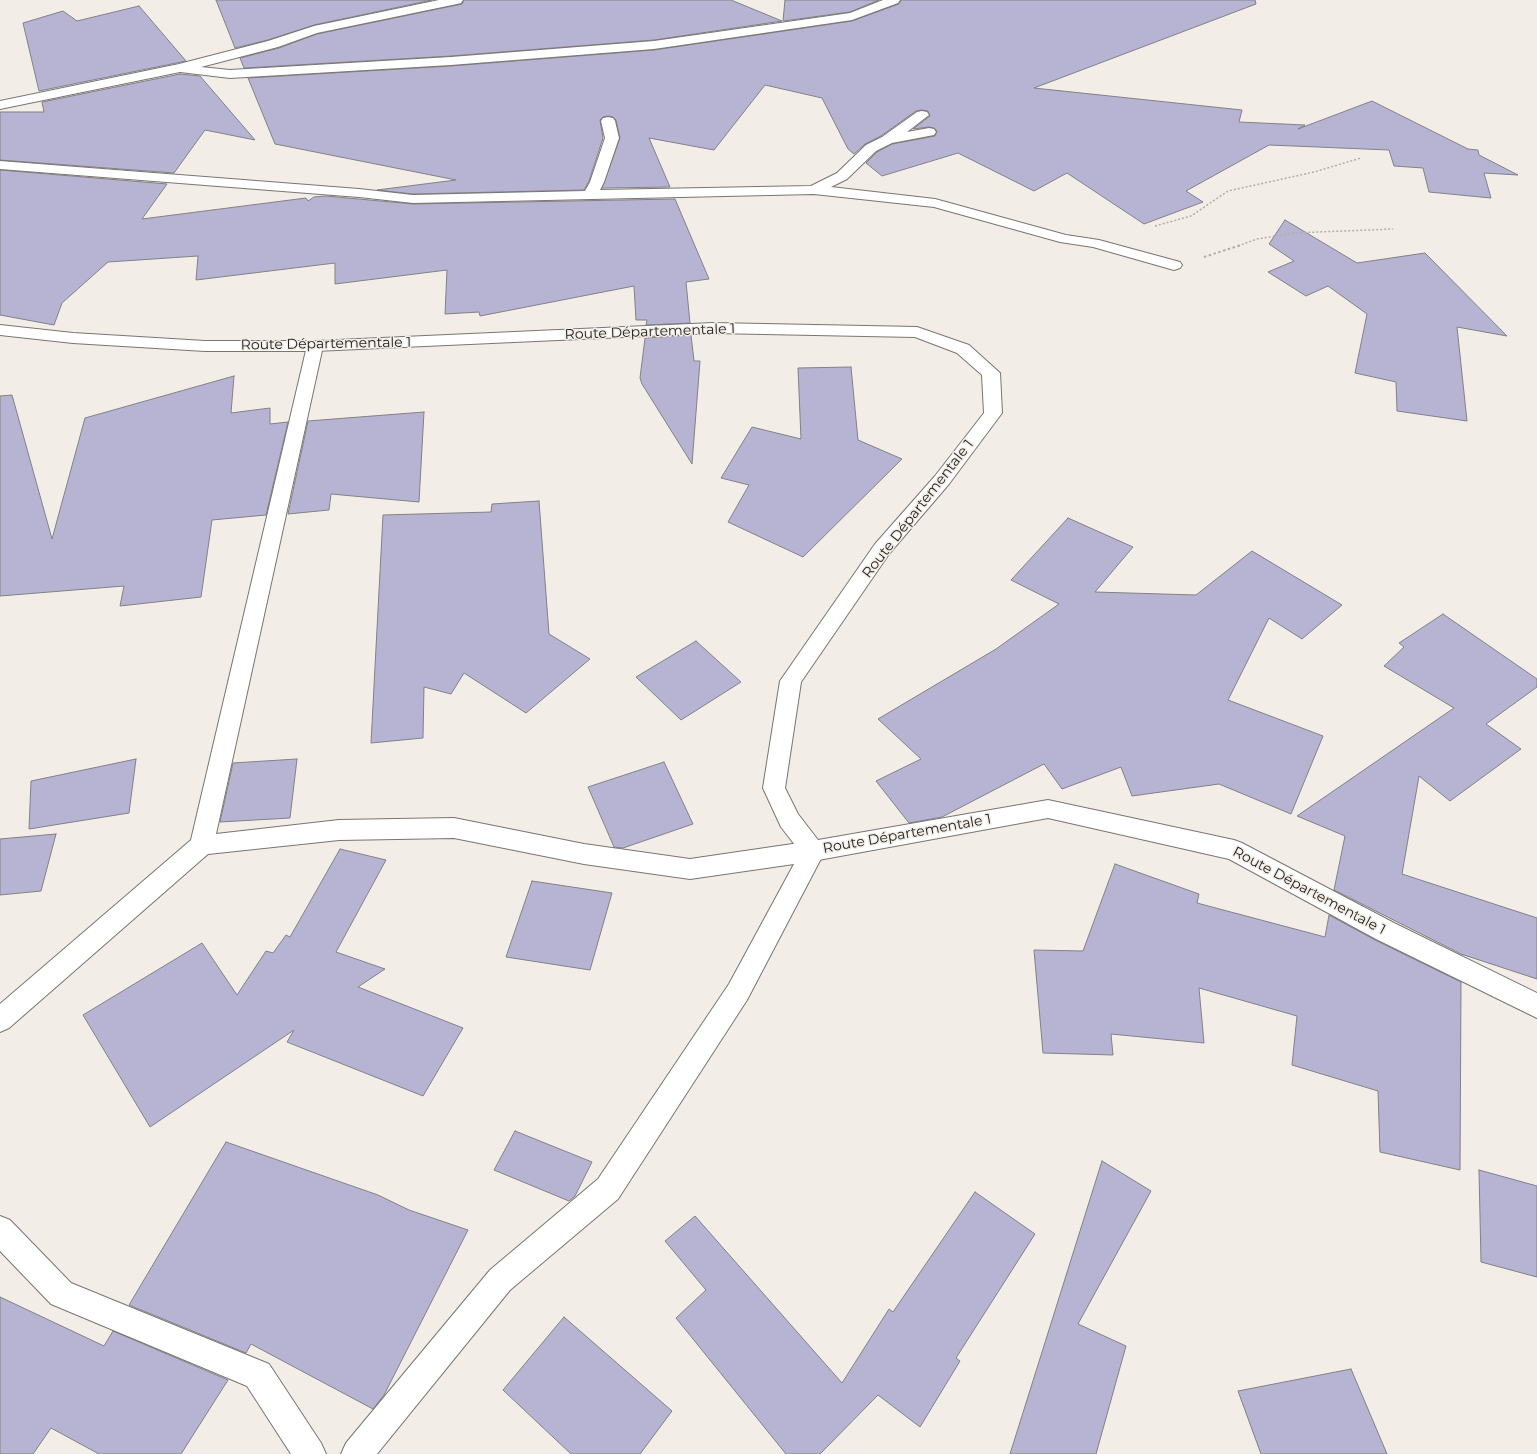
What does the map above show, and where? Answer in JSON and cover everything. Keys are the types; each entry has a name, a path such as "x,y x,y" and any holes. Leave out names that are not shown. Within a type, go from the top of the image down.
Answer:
{"street":[{"path":"0,105 180,68 273,44 314,30 457,0"},
{"path":"180,68 230,74 451,61 654,45 852,16 894,0"},
{"path":"814,190 842,176 871,148 887,140 922,115"},
{"path":"590,195 597,182 612,138 608,121"},
{"path":"887,140 929,132"},
{"path":"0,165 359,193 413,199 651,195 814,190 936,203 1065,239 1094,244 1174,265"},
{"name":"Route Départementale 1","path":"0,330 73,338 205,346 315,346 713,328 917,332 963,349 991,373 993,413 942,480 882,549 791,681 774,788 789,820 813,851 1048,809 1234,850 1385,931 1537,1006"},
{"path":"202,845 315,346"},
{"path":"0,1020 202,845 340,830 454,828 584,854 690,870 813,851"},
{"path":"357,1454 500,1280 608,1189 738,992 813,851"},
{"path":"0,1230 61,1294 258,1375 310,1454"}],"path":[{"path":"1154,227 1191,216 1228,191 1314,172 1361,158"},
{"path":"1174,265 1257,239 1294,233 1393,229"}],"building":[{"path":"216,0 432,0 314,25 268,40 235,48"},
{"path":"464,0 731,0 782,21 654,40 451,56 244,68 240,58 279,48 317,34 462,4"},
{"path":"785,0 879,0 850,12 783,21"},
{"path":"901,0 1255,0 1256,4 1034,88 1242,110 1239,122 1305,125 1298,129 1372,101 1468,149 1478,150 1479,155 1518,175 1484,173 1491,198 1429,192 1423,168 1394,166 1389,150 1269,145 1186,191 1203,202 1144,224 1067,173 1034,191 958,153 882,176 866,163 877,152 892,144 935,136 937,131 934,128 929,127 913,129 930,116 928,111 916,111 881,136 865,144 854,154 848,149 822,98 765,85 714,150 649,138 670,187 602,188 620,138 616,120 613,117 608,116 603,117 600,120 603,138 589,181 584,190 413,194 377,190 456,180 275,144 248,78 451,66 654,50 852,21 899,4"},
{"path":"139,6 186,61 39,91 23,23 63,11 77,21"},
{"path":"180,74 200,76 255,140 205,130 174,173 0,160 0,112 44,112 42,102"},
{"path":"0,170 167,184 142,219 306,198 308,201 314,197 326,196 413,204 675,199 709,279 686,282 690,323 646,325 647,320 636,320 634,286 480,316 479,312 445,314 447,270 335,284 335,263 196,280 198,256 108,262 62,303 54,325 0,315"},
{"path":"1285,220 1357,263 1425,253 1507,336 1457,327 1467,421 1397,411 1396,382 1355,373 1367,314 1328,286 1306,296 1268,272 1294,261 1269,244"},
{"path":"691,335 694,361 700,361 692,464 642,384 640,378 645,338"},
{"path":"851,367 858,440 902,459 803,557 728,522 749,485 721,478 752,427 801,439 798,368"},
{"path":"234,376 231,413 270,408 270,424 288,422 266,515 212,520 201,597 120,606 124,586 0,596 0,396 12,395 52,539 85,418"},
{"path":"424,412 419,502 331,494 329,510 288,514 308,421"},
{"path":"539,501 549,634 590,659 526,713 464,673 451,694 424,687 423,738 371,743 383,515 491,512 492,504"},
{"path":"1068,518 1133,547 1095,592 1196,595 1252,551 1342,605 1302,639 1269,618 1228,700 1323,736 1291,814 1219,784 1132,796 1121,767 1062,789 1044,764 942,817 909,823 876,781 921,759 878,719 996,649 1059,604 1011,580"},
{"path":"1443,614 1537,679 1537,687 1486,724 1521,749 1450,801 1419,776 1402,874 1537,918 1537,979 1461,954 1334,890 1345,836 1297,816 1454,708 1384,666 1404,647 1399,643"},
{"path":"696,641 741,682 681,720 636,677"},
{"path":"136,759 129,813 29,829 31,781"},
{"path":"297,759 290,818 220,822 233,763"},
{"path":"664,762 693,824 623,848 614,847 588,787"},
{"path":"56,834 41,891 0,895 0,839"},
{"path":"340,849 386,860 336,952 385,969 358,987 463,1028 423,1096 287,1042 294,1030 150,1127 83,1015 202,943 237,995 266,951 273,953 286,935 290,937"},
{"path":"1115,864 1199,894 1197,903 1325,937 1329,915 1375,940 1461,982 1460,1170 1380,1152 1378,1091 1292,1065 1297,1016 1199,988 1204,1043 1111,1034 1113,1055 1043,1053 1034,950 1083,951"},
{"path":"532,881 612,893 590,970 506,957"},
{"path":"515,1131 592,1162 575,1196 569,1201 494,1170"},
{"path":"226,1142 378,1195 409,1210 468,1230 384,1395 373,1409 251,1344 246,1353 129,1305"},
{"path":"1102,1161 1151,1191 1078,1324 1126,1346 1096,1454 1010,1454"},
{"path":"1479,1170 1537,1186 1537,1277 1481,1262"},
{"path":"975,1192 1035,1234 956,1358 960,1361 920,1427 878,1395 820,1454 786,1454 676,1318 706,1290 665,1241 695,1216 842,1383 889,1309 893,1312"},
{"path":"0,1297 104,1346 113,1331 228,1380 181,1454 99,1454 51,1428 33,1454 0,1454"},
{"path":"564,1317 672,1411 640,1454 571,1454 503,1390"},
{"path":"1351,1369 1387,1454 1261,1454 1238,1391"}]}
